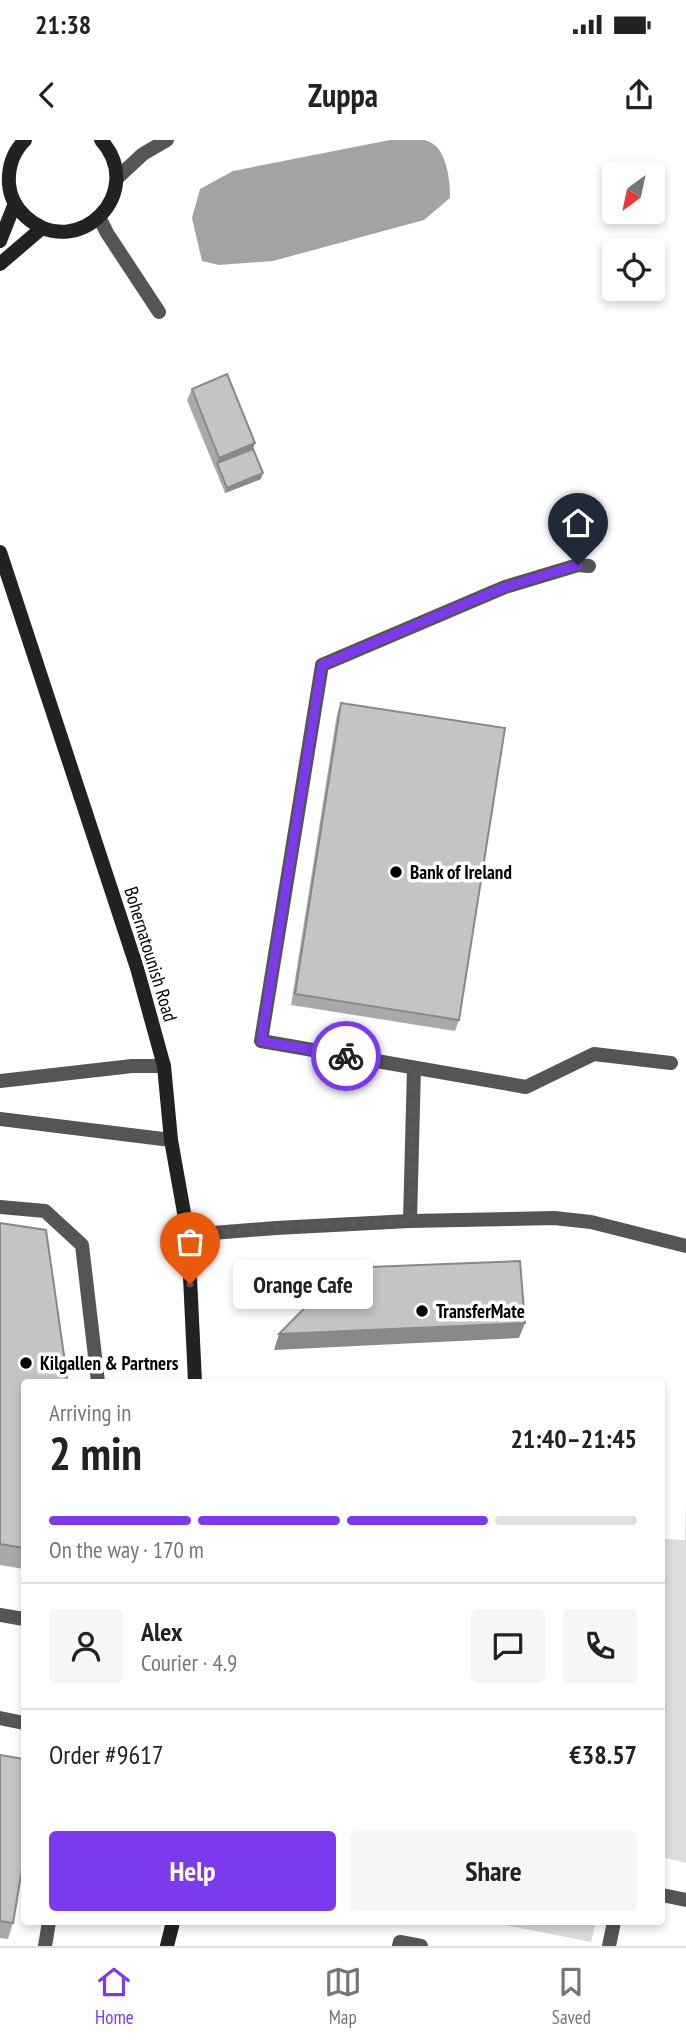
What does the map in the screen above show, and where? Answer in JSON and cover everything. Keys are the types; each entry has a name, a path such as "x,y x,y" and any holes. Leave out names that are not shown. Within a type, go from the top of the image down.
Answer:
{"street":[{"path":"25,140 12,158 9,173 15,203 22,213 43,228 57,232 73,231 87,226 99,217 112,199 117,178 115,163 109,149 101,140"},
{"path":"0,241 15,203"},
{"path":"0,264 43,228"},
{"name":"Bohernatounish Road","path":"0,552 137,968 164,1066 171,1140 188,1235 195,1379"},
{"path":"167,1946 172,1925"}],"lane":[{"path":"117,178 143,154 167,140"},
{"path":"99,217 159,312"},
{"path":"589,566 578,565 505,587 322,665 261,1041 526,1087 594,1054 671,1063"},
{"path":"0,1081 132,1066 164,1066"},
{"path":"410,1221 414,1068"},
{"path":"0,1119 171,1140"},
{"path":"0,1207 45,1211 82,1245 98,1379"},
{"path":"188,1235 276,1227 554,1218 591,1222 686,1246"},
{"path":"0,1615 21,1618"},
{"path":"0,1718 21,1722"},
{"path":"665,1896 686,1900"},
{"path":"45,1946 48,1925"},
{"path":"609,1946 613,1925"},
{"path":"399,1946 400,1942 421,1946"}],"shaded area":[{"path":"390,140 424,140 432,143 438,148 446,164 450,198 424,220 273,261 219,265 202,261 192,218 200,189 233,171"},
{"path":"686,1500 686,1863 665,1858 665,1539 685,1540"},
{"path":"505,1925 595,1925 591,1942"}],"building":[{"path":"227,374 255,443 219,458 192,389"},
{"path":"253,449 263,473 227,488 217,463"},
{"name":"Bank of Ireland","path":"341,703 505,728 459,1020 295,994"},
{"path":"0,1223 46,1230 67,1376 66,1379 21,1379 21,1548 0,1544"},
{"path":"520,1261 525,1323 279,1334 344,1268"},
{"path":"0,1755 21,1758 21,1875 13,1923 0,1921"}],"way so far":[{"path":"190,1284 188,1235 276,1227 410,1221 414,1068 346,1056"}],"place":[{"name":"Bank of Ireland","path":"396,872"},
{"name":"Orange Cafe","path":"190,1284"},
{"name":"TransferMate","path":"422,1311"},
{"name":"Kilgallen & Partners","path":"26,1363"}],"route":[{"path":"346,1056 261,1041 322,665 505,587 578,565"}]}
